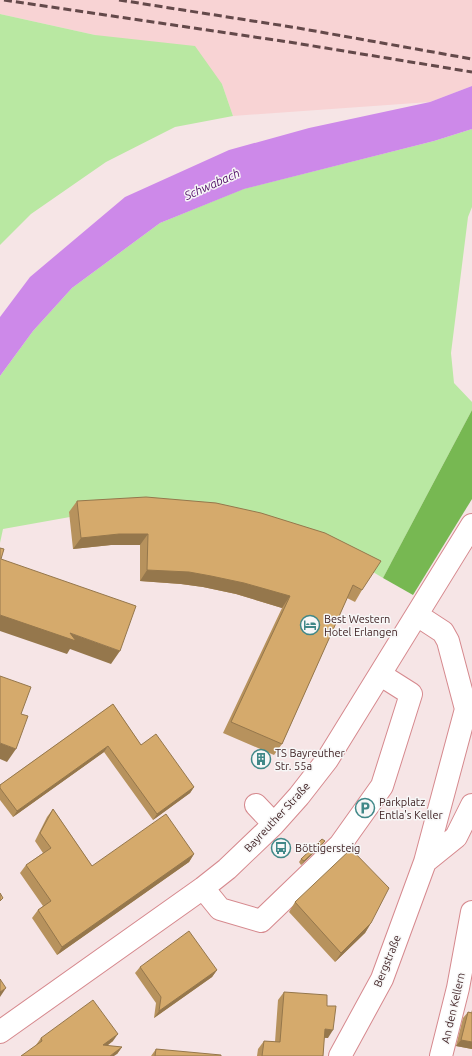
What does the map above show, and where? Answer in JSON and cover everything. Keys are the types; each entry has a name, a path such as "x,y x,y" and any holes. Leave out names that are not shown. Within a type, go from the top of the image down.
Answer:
{"street":[{"name":"Bayreuther Straße","path":"0,1032 203,888 227,869 274,824 299,796 327,760 381,675 472,525"},
{"path":"417,615 443,632 448,641 469,699 472,747"},
{"path":"203,888 220,909 260,920 340,845 382,786 411,694 381,675"},
{"path":"425,862 469,699"},
{"path":"256,805 274,824"},
{"path":"425,862 456,837 472,805"},
{"name":"Bergstraße","path":"340,1056 382,979 425,862"},
{"name":"An den Kellern","path":"441,1056 458,988 472,912"}],"shaded area":[{"path":"0,0 472,0 472,86 430,102 233,116 222,84 95,35 0,14"}],"green space":[{"path":"0,14 95,35 195,46 222,84 233,116 175,127 106,162 31,214 0,245"},
{"path":"472,129 472,207 468,217 451,353 454,383 472,402 472,410 383,578 373,572 69,512 70,517 3,529 0,543 0,376 33,331 72,288 160,223 243,189 434,141"},
{"path":"472,410 472,499 413,595 383,578"}],"water":[{"name":"Schwabach","path":"472,86 472,129 434,141 244,189 160,223 72,288 33,331 0,376 0,317 30,277 125,197 229,150 309,128 430,102"}],"building":[{"name":"Best Western Hotel Erlangen","path":"146,497 216,503 261,513 325,533 381,561 362,590 353,585 282,744 231,722 290,596 244,583 189,572 147,570 148,534 119,534 81,538 77,501"},
{"path":"0,548 4,549 1,559 136,606 120,651 70,633 76,641 0,615"},
{"path":"0,676 31,687 21,714 28,716 16,749 0,743"},
{"path":"113,704 141,745 156,734 194,787 157,814 108,746 17,811 0,788 0,785"},
{"path":"53,809 92,866 166,814 194,854 62,947 38,910 51,901 26,865 51,848 40,833"},
{"path":"322,839 325,841 304,861 301,859"},
{"path":"351,849 389,888 371,923 341,953 295,902"},
{"path":"0,893 3,898 0,901"},
{"path":"189,931 217,970 159,1011 161,997 140,967"},
{"path":"0,979 6,988 0,992"},
{"path":"284,992 327,995 327,1006 336,1006 333,1030 325,1029 323,1056 262,1056 264,1041 280,1042"},
{"path":"93,1000 118,1034 103,1045 122,1047 110,1056 21,1056 42,1041 41,1038"},
{"path":"468,1012 472,1013 472,1042 461,1040"},
{"path":"156,1049 221,1055 221,1056 155,1056"}],"railway":[{"path":"4,0 295,43 472,72"},
{"path":"119,0 298,28 472,59"}],"place":[{"name":"Best Western Hotel Erlangen","path":"310,625"},
{"name":"TS Bayreuther Str. 55a","path":"261,759"},
{"name":"Parkplatz Entla's Keller","path":"365,808"},
{"name":"Böttigersteig","path":"281,848"}]}
